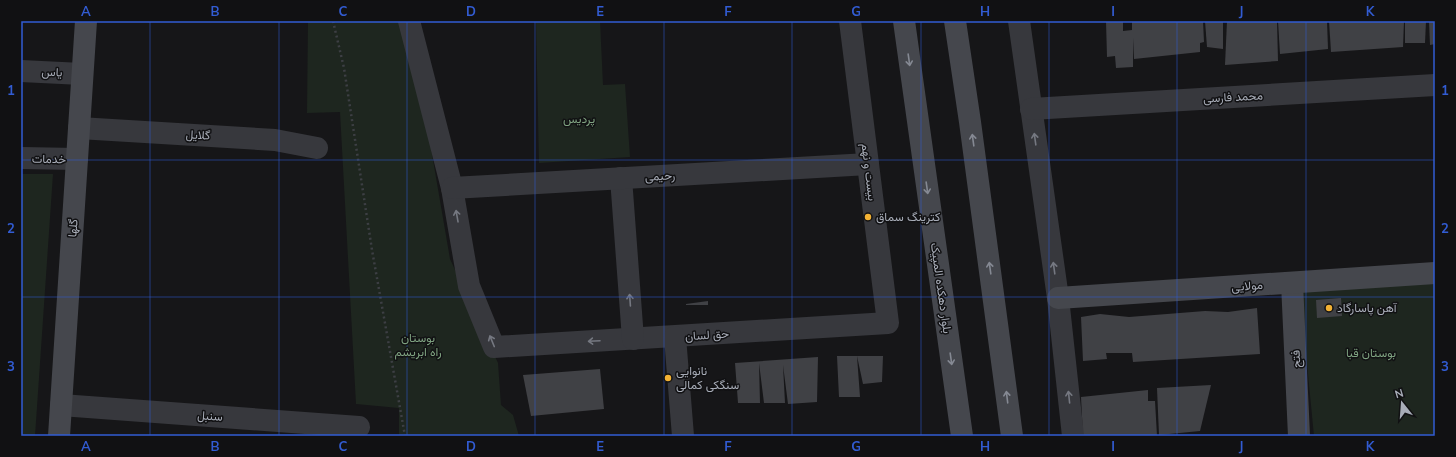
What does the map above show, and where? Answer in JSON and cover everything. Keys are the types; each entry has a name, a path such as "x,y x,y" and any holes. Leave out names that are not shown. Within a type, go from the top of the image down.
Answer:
{"street":[{"name":"گلها","path":"59,436 86,21"},
{"path":"409,21 452,188"},
{"name":"بیست و نهم","path":"850,21 888,323"},
{"name":"بلوار دهکده المپیک","path":"904,21 961,434"},
{"path":"955,21 972,129 1012,436"},
{"path":"1019,21 1058,298 1073,436"},
{"name":"یاس","path":"21,70 82,74"},
{"name":"محمد فارسی","path":"1031,109 1435,85"},
{"name":"گلایل","path":"79,128 275,140 317,148"},
{"name":"خدمات","path":"21,158 77,159"},
{"name":"رحیمی","path":"452,188 868,164"},
{"path":"621,178 633,339"},
{"name":"حق لسان","path":"452,188 469,286 494,347 888,323"},
{"name":"مولایی","path":"1058,298 1435,273"},
{"name":"فتح","path":"1292,283 1299,436"},
{"path":"675,337 683,436"},
{"name":"سنبل","path":"61,405 359,427"}],"path":[{"path":"333,21 344,68 372,250 405,436"}],"green space":[{"name":"بوستان راه ابریشم","path":"308,21 402,21 416,61 450,259 498,363 501,405 513,415 519,436 399,436 399,408 356,404 340,112 307,113"},
{"name":"پردیس","path":"536,21 600,21 603,85 625,84 630,157 539,163"},
{"path":"21,174 53,174 35,436 21,436"},
{"name":"بوستان قبا","path":"1435,283 1435,436 1314,436 1300,292"}],"building":[{"path":"1106,21 1123,21 1123,31 1132,30 1132,21 1203,21 1204,42 1200,43 1200,52 1134,59 1133,38 1133,67 1116,68 1115,56 1107,57"},
{"path":"1205,21 1223,21 1223,49 1207,47"},
{"path":"1227,21 1277,21 1278,61 1225,65"},
{"path":"1278,21 1327,21 1328,49 1280,54"},
{"path":"1329,21 1404,21 1403,47 1331,52"},
{"path":"1405,21 1426,21 1425,43 1405,43"},
{"path":"1429,21 1435,21 1435,44 1430,45"},
{"name":"آهن پاسارگاد","path":"1341,298 1342,316 1317,318 1316,300"},
{"path":"708,301 708,305 686,305 686,304"},
{"path":"1257,308 1260,354 1133,362 1132,353 1106,353 1107,359 1083,361 1081,317 1100,314 1129,317 1205,311 1228,312"},
{"path":"837,356 857,356 860,397 839,397"},
{"path":"857,356 883,356 882,382 863,384"},
{"path":"818,357 817,402 788,404 783,365 785,403 764,403 759,363 760,403 738,403 735,363"},
{"path":"600,369 604,409 531,416 523,375"},
{"path":"1211,385 1200,431 1159,435 1157,388"},
{"path":"1148,390 1148,401 1155,401 1157,436 1083,436 1081,397"}],"place":[{"name":"کترینگ سماق","path":"868,217"},
{"name":"آهن پاسارگاد","path":"1329,308"},
{"name":"نانوایی سنگکی کمالی","path":"668,378"}]}
